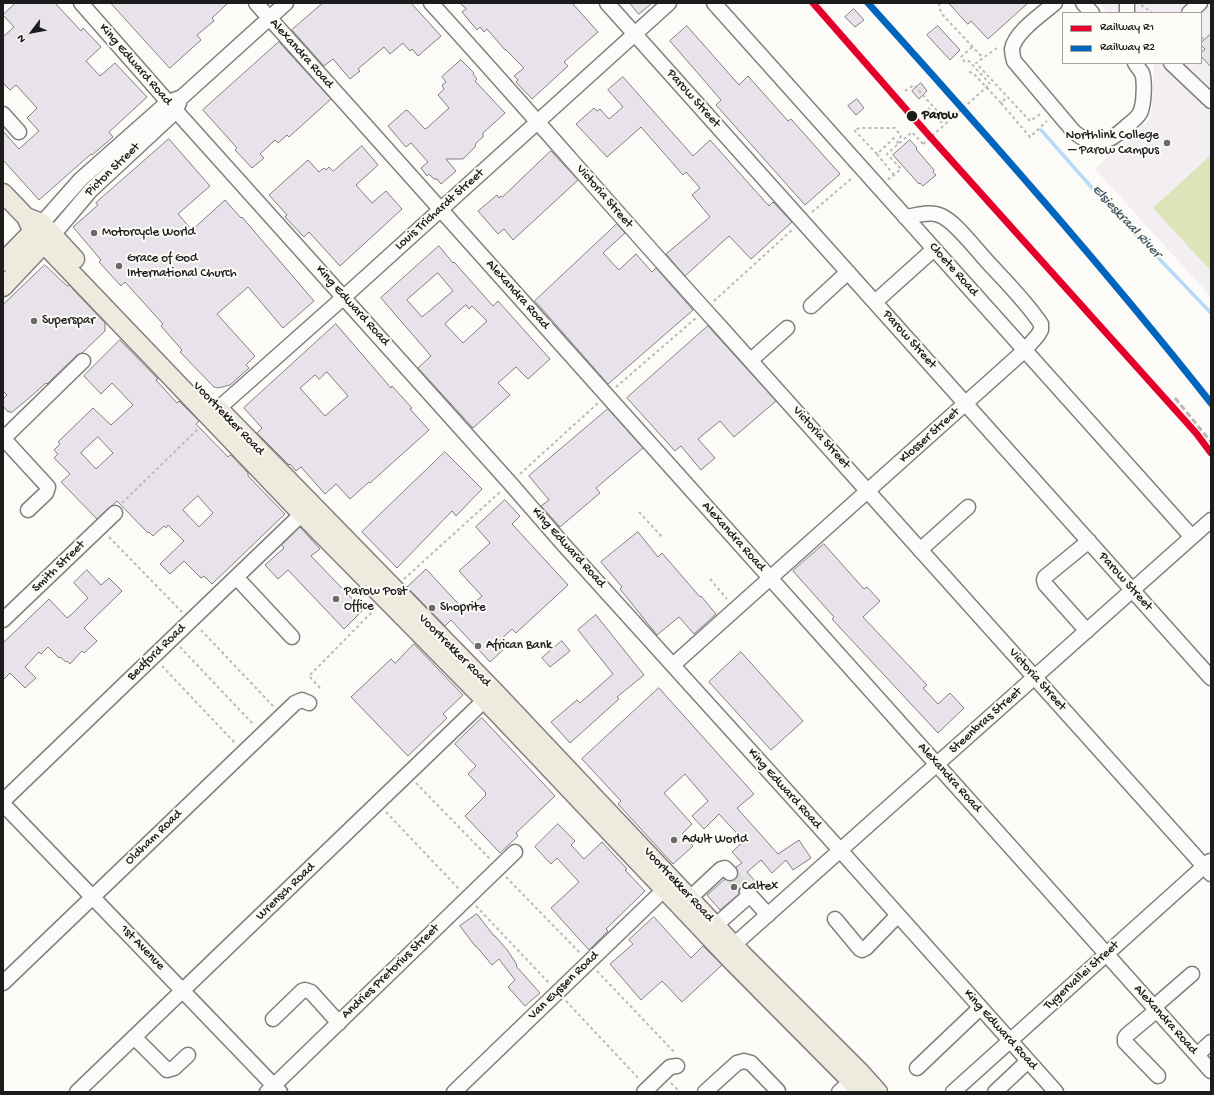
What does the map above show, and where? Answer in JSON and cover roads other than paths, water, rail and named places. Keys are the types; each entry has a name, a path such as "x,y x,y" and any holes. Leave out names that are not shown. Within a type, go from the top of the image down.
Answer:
{"main road":[{"name":"Voortrekker Road","path":"3,193 214,413 489,695 730,949 852,1084 878,1092"},
{"path":"3,262 39,230"},
{"path":"3,287 39,230"},
{"name":"Voortrekker Road","path":"669,885 690,898 716,925 730,949"}],"street":[{"name":"King Edward Road","path":"81,3 563,544 840,850 1056,1092"},
{"name":"Alexandra Road","path":"256,3 1211,1071"},
{"name":"Picton Street","path":"39,230 91,190 172,106 286,3"},
{"name":"Victoria Street","path":"431,3 920,550 1209,867"},
{"name":"Parow Street","path":"607,3 1211,678"},
{"name":"Louis Trichardt Street","path":"214,413 669,3"},
{"name":"Cloete Road","path":"714,3 1192,537"},
{"path":"1055,3 1025,28 1015,40 1012,50 1014,61 1052,104 1074,132 1081,138 1092,142 1107,141 1121,132 1140,112 1143,102 1144,82 1142,73 1136,64"},
{"path":"1083,3 1091,12"},
{"path":"1190,12 1200,3"},
{"path":"1172,64 1211,101"},
{"path":"3,114 19,132"},
{"name":"Klosser Street","path":"673,665 966,404 1025,350 1041,330 1041,324 1010,285 960,231 947,220 939,215 933,214 905,217"},
{"path":"875,302 934,249"},
{"path":"811,306 848,272"},
{"path":"751,360 787,328"},
{"path":"28,510 46,493 48,487 3,438 83,361"},
{"path":"920,550 968,507"},
{"name":"Smith Street","path":"3,620 118,509"},
{"name":"Bedford Road","path":"3,803 307,509"},
{"name":"Steenbras Street","path":"730,949 1211,520"},
{"path":"1087,631 1045,584 1044,580 1045,577 1089,541"},
{"path":"236,577 292,637"},
{"name":"Wrensch Road","path":"77,1092 489,695"},
{"name":"Oldham Road","path":"3,983 295,703 302,700 309,703"},
{"name":"1st Avenue","path":"3,803 93,896 274,1090"},
{"name":"Andries Pretorius Street","path":"274,1090 339,1023 515,852"},
{"name":"Tygervallei Street","path":"954,1092 1107,954 1209,867"},
{"path":"690,898 719,870 727,871"},
{"name":"Van Eyssen Road","path":"454,1092 669,885"},
{"path":"716,925 748,894 768,915"},
{"path":"835,919 862,950 866,948 898,916"},
{"path":"1158,1076 1125,1042 1125,1038 1192,974"},
{"path":"273,1019 302,990 305,990 311,992 339,1023"},
{"path":"917,1068 980,1008"},
{"path":"134,1037 167,1070 174,1068 188,1055"},
{"path":"1197,1055 1211,1042"},
{"path":"645,1088 677,1061"},
{"path":"705,1092 737,1063 744,1061 750,1063 778,1091"},
{"path":"995,1092 1028,1061"}],"waterway":[{"name":"Elsieskraal River","path":"1041,130 1101,198 1211,313"}],"tunnel":[{"path":"730,873 747,892"}],"railway":[{"path":"1175,398 1211,442"}],"rail line":[{"name":"R1","path":"813,3 925,131 1196,433 1211,453"},
{"name":"R2","path":"868,3 956,101 1085,250 1211,403"}],"place":[{"name":"Parow","path":"912,116"},
{"name":"Northlink College – Parow Campus","path":"1167,143"},
{"name":"Motorcycle World","path":"94,233"},
{"name":"Grace of God International Church","path":"119,266"},
{"name":"Superspar","path":"34,321"},
{"name":"Parow Post Office","path":"336,599"},
{"name":"Shoprite","path":"432,608"},
{"name":"African Bank","path":"478,646"},
{"name":"Adult World","path":"674,840"},
{"name":"Caltex","path":"734,887"}]}
